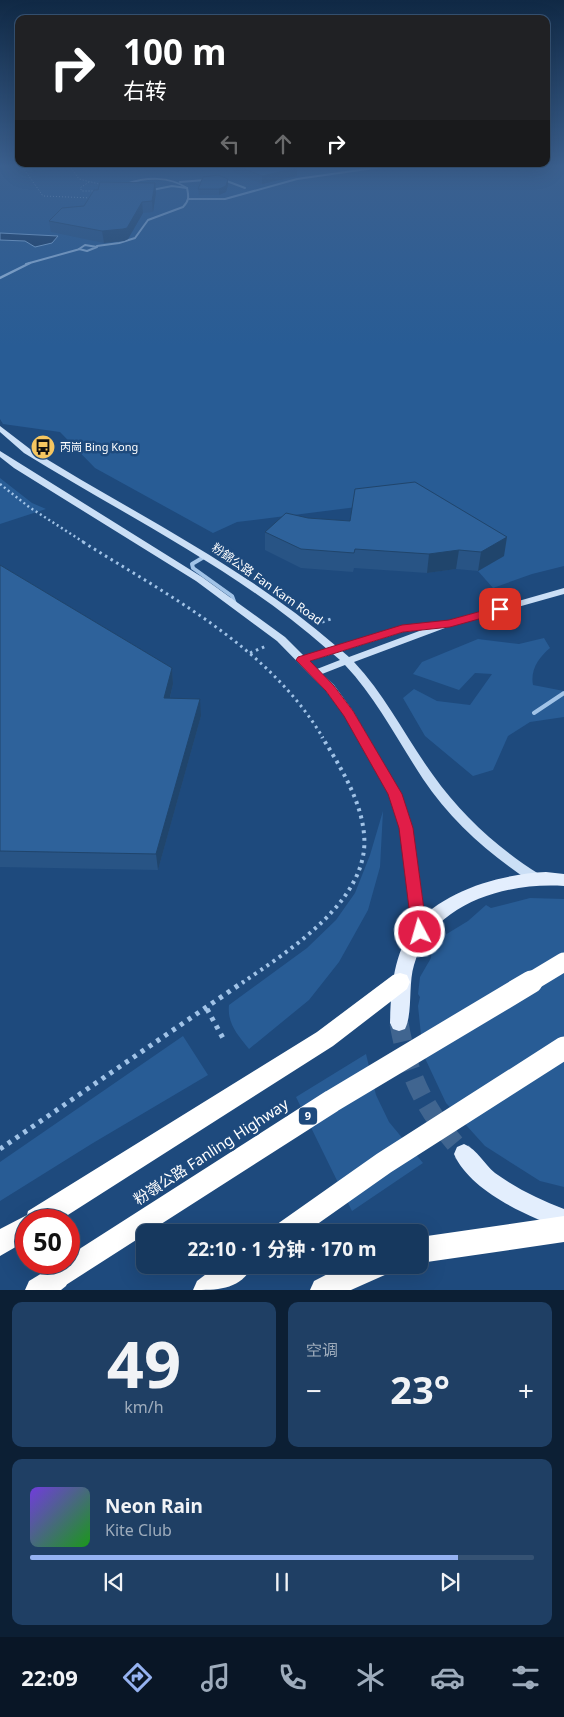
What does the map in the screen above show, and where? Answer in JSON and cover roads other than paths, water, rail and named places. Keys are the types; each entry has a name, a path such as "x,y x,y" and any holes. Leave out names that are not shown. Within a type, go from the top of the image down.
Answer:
{"highway":[{"name":"粉嶺公路 Fanling Highway","path":"47,1283 332,1101 564,962"},
{"path":"55,1209 325,1039 400,982"},
{"path":"297,1224 384,1163 564,1048"},
{"path":"428,1249 564,1229"},
{"path":"0,1243 15,1234"},
{"path":"206,1290 228,1274"},
{"path":"323,1290 354,1274"}],"main road":[{"name":"粉錦公路 Fan Kam Road","path":"0,428 10,438 46,464 204,557 268,598 333,649 364,678 384,705 428,777 447,804 505,859 535,878"},
{"path":"0,453 17,466 199,579 281,639 330,688 349,714 395,794 406,828 420,932"},
{"path":"315,673 450,624 564,591"},
{"path":"302,660 402,629 450,624"},
{"path":"399,1023 400,982 407,958 420,932 443,911 468,895 500,884 535,878 564,880"},
{"path":"464,1154 487,1179 536,1209 564,1219"}],"lane":[{"path":"80,250 80,246 84,245 97,246 132,240 138,236 142,225"},
{"path":"0,278 23,265 80,250 92,250 97,246"},
{"path":"204,557 192,564 193,568 232,596 236,606"},
{"path":"534,713 564,693"}],"tunnel":[{"path":"399,1023 408,1061 421,1094 439,1123 464,1154"}],"place":[{"name":"丙崗 Bing Kong","path":"43,447"}]}
